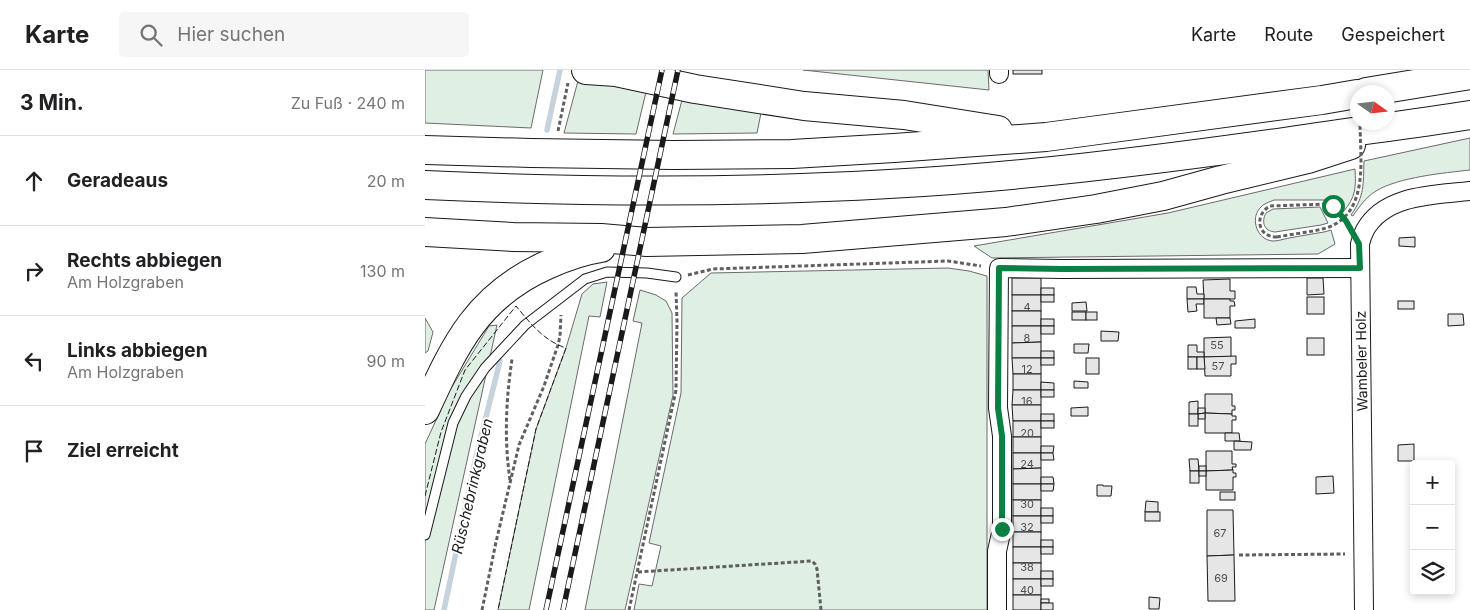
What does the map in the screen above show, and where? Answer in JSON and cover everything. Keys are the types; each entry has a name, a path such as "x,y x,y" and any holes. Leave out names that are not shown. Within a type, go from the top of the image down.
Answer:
{"highway":[{"path":"581,73 614,71 695,89 804,106 904,115 1046,137"},
{"path":"1395,87 1470,75"},
{"path":"425,150 531,154 674,155 792,154 894,148 1046,137 1350,95"},
{"path":"425,185 523,190 671,192 891,184 1120,164 1470,115"},
{"path":"425,232 513,237 601,238 647,242 802,239 1006,222 1096,209 1163,196 1308,159 1418,123"},
{"path":"425,410 455,348 474,320 501,292 536,270 573,254 647,242"}],"street":[{"path":"1359,244 1366,229 1379,214 1398,202 1422,196 1470,191"},
{"name":"Wambeler Holz","path":"1359,244 1364,610"},
{"path":"997,610 997,551 1002,529 1002,436 998,408 999,268 1360,268"}],"lane":[{"path":"425,535 453,423 466,396 485,368 525,326 585,279 607,272 647,272 676,277"}],"path":[{"path":"559,131 581,73"},
{"path":"1359,244 1346,221 1343,218 1333,206 1327,204 1270,206 1264,210 1260,217 1260,226 1264,233 1270,237 1277,237 1326,228 1337,223 1343,218 1346,216 1353,207 1360,184 1360,130"},
{"path":"629,610 676,390 676,277 713,269 948,261 999,268"},
{"path":"482,610 519,445 558,345 561,297"},
{"path":"510,482 506,455 506,415 512,358"},
{"path":"1239,555 1345,554"},
{"path":"638,572 812,561 817,569 821,610"}],"green space":[{"path":"425,70 543,70 531,128 425,123"},
{"path":"803,70 988,70 989,90"},
{"path":"579,77 646,92 636,134 564,133"},
{"path":"682,100 761,113 757,133 673,134"},
{"path":"1470,138 1470,170 1422,176 1386,186 1369,196 1353,216 1351,215 1361,195 1364,161"},
{"path":"1355,169 1354,192 1351,201 1343,212 1336,204 1326,200 1274,200 1263,205 1257,213 1255,223 1259,233 1267,240 1277,241 1331,230 1335,244 1318,254 992,258 974,246 1168,213"},
{"path":"1320,207 1328,223 1275,232 1268,230 1264,223 1266,213 1273,209"},
{"path":"948,268 987,276 987,610 634,610 639,584 652,586 661,546 649,543 681,393 682,298 711,273"},
{"path":"607,282 600,317 589,316 529,610 498,610 536,429 566,348 582,294 593,284"},
{"path":"640,290 656,295 666,301 672,313 673,395 625,610 585,610 642,323 633,321"},
{"path":"425,318 433,332 428,351 425,353"},
{"path":"497,325 434,610 425,610 425,444 450,390 489,326"}],"building":[{"path":"1013,70 1042,70 1042,74 1013,74"},
{"path":"1415,237 1415,247 1399,246 1399,238"},
{"path":"1012,278 1041,278 1041,295 1012,295"},
{"path":"1307,278 1323,278 1324,294 1307,295"},
{"path":"1230,279 1230,291 1235,291 1235,299 1204,299 1203,280"},
{"path":"1187,287 1196,287 1197,294 1204,294 1204,299 1187,299"},
{"path":"1041,288 1054,288 1054,295 1041,295"},
{"path":"1012,295 1041,295 1041,311 1012,311"},
{"path":"1041,295 1054,295 1054,302 1041,302"},
{"path":"1307,297 1324,297 1324,314 1307,314"},
{"path":"1187,299 1204,299 1204,304 1196,304 1197,311 1188,312"},
{"path":"1204,299 1230,299 1230,301 1234,301 1235,306 1230,306 1230,318 1204,318"},
{"path":"1398,301 1414,301 1414,309 1398,309"},
{"path":"1086,302 1087,311 1072,311 1072,303"},
{"path":"1012,311 1041,311 1041,326 1012,326"},
{"path":"1072,312 1086,312 1086,320 1072,320"},
{"path":"1086,312 1097,312 1097,320 1086,320"},
{"path":"1448,314 1463,314 1464,325 1448,326"},
{"path":"1216,318 1230,318 1231,324 1217,325"},
{"path":"1041,319 1054,319 1054,326 1041,326"},
{"path":"1255,319 1255,328 1235,328 1235,321"},
{"path":"1012,326 1041,326 1041,342 1012,343"},
{"path":"1041,326 1054,326 1054,334 1041,334"},
{"path":"1101,331 1119,332 1118,341 1101,341"},
{"path":"1231,337 1231,357 1204,357 1204,338"},
{"path":"1307,338 1324,338 1324,355 1307,355"},
{"path":"1041,342 1041,358 1012,358 1012,343"},
{"path":"1074,344 1089,344 1088,353 1074,353"},
{"path":"1188,345 1197,345 1197,352 1204,352 1204,357 1188,357"},
{"path":"1041,351 1054,351 1054,358 1041,358"},
{"path":"1236,356 1236,364 1231,364 1231,376 1205,376 1204,357"},
{"path":"1188,357 1197,357 1197,369 1188,369"},
{"path":"1197,357 1204,357 1205,369 1197,369"},
{"path":"1012,358 1041,358 1041,374 1013,374"},
{"path":"1041,358 1054,358 1054,365 1041,365"},
{"path":"1086,358 1099,358 1099,374 1086,374"},
{"path":"1013,374 1041,374 1041,390 1013,390"},
{"path":"1074,381 1088,382 1088,388 1074,388"},
{"path":"1041,382 1054,383 1054,390 1041,390"},
{"path":"1013,390 1041,390 1041,405 1012,405"},
{"path":"1041,390 1054,390 1054,397 1041,397"},
{"path":"1205,394 1232,394 1232,406 1235,406 1235,410 1232,410 1232,414 1205,413"},
{"path":"1198,401 1198,414 1189,414 1189,402"},
{"path":"1012,405 1041,405 1041,421 1013,421"},
{"path":"1088,407 1088,416 1071,416 1071,408"},
{"path":"1198,408 1205,408 1205,413 1198,414"},
{"path":"1205,413 1232,414 1232,416 1236,416 1236,420 1232,420 1232,433 1205,433"},
{"path":"1205,413 1205,419 1198,419 1198,414"},
{"path":"1041,414 1054,414 1054,421 1041,421"},
{"path":"1189,414 1198,414 1198,426 1189,426"},
{"path":"1013,421 1041,421 1041,437 1013,437"},
{"path":"1041,421 1054,421 1054,428 1041,428"},
{"path":"1225,433 1239,433 1240,441 1225,441"},
{"path":"1013,437 1041,437 1041,453 1013,453"},
{"path":"1234,441 1252,442 1251,450 1234,450"},
{"path":"1414,444 1414,460 1398,461 1398,445"},
{"path":"1041,446 1054,446 1053,453 1041,453"},
{"path":"1206,451 1232,451 1232,464 1236,464 1236,467 1232,467 1233,470 1206,471"},
{"path":"1013,453 1041,453 1041,468 1013,469"},
{"path":"1041,453 1053,453 1054,460 1041,460"},
{"path":"1189,459 1198,459 1199,471 1190,471"},
{"path":"1199,466 1206,466 1206,471 1199,471"},
{"path":"1041,468 1041,484 1013,484 1013,469"},
{"path":"1233,470 1233,473 1236,473 1236,477 1233,477 1233,490 1206,490 1206,471"},
{"path":"1190,471 1199,471 1199,483 1190,483"},
{"path":"1199,471 1206,471 1206,476 1199,476"},
{"path":"1333,476 1334,493 1316,494 1316,477"},
{"path":"1041,477 1053,477 1054,484 1041,484"},
{"path":"1013,484 1041,484 1041,500 1013,500"},
{"path":"1041,484 1054,484 1053,491 1041,491"},
{"path":"1097,485 1112,486 1111,496 1097,496"},
{"path":"1220,492 1235,492 1235,500 1220,500"},
{"path":"1013,500 1041,500 1041,516 1013,516"},
{"path":"1146,501 1158,502 1158,512 1145,512"},
{"path":"1041,508 1053,508 1053,516 1041,516"},
{"path":"1207,510 1233,510 1234,555 1207,556"},
{"path":"1145,512 1160,512 1160,521 1145,521"},
{"path":"1013,516 1041,516 1041,532 1013,532"},
{"path":"1041,516 1053,516 1053,523 1041,523"},
{"path":"1013,532 1041,532 1041,547 1013,547"},
{"path":"1041,540 1053,540 1053,547 1041,547"},
{"path":"1013,547 1041,547 1041,563 1013,563"},
{"path":"1041,547 1053,547 1053,554 1041,554"},
{"path":"1234,555 1235,601 1208,601 1207,556"},
{"path":"1013,563 1041,563 1041,579 1013,579"},
{"path":"1041,571 1053,571 1053,579 1041,579"},
{"path":"1013,579 1041,579 1041,595 1013,595"},
{"path":"1041,579 1053,579 1053,586 1041,586"},
{"path":"1013,595 1041,595 1041,610 1013,610"},
{"path":"1149,597 1160,598 1159,609 1149,609"},
{"path":"1041,599 1049,599 1049,603 1041,603"},
{"path":"1041,603 1053,603 1053,610 1041,610"}],"waterway":[{"name":"Rüschebrinkgraben","path":"547,130 560,70"},
{"name":"Rüschebrinkgraben","path":"444,610 476,457 500,361"}],"railway":[{"path":"546,610 662,70"},
{"path":"563,610 678,70"}],"fence":[{"path":"425,496 441,432 465,370 516,306 544,336 566,348 536,429 498,610"}],"route":[{"path":"1002,529 1002,436 998,408 999,268 1360,268 1359,244 1346,221 1333,206"}]}
